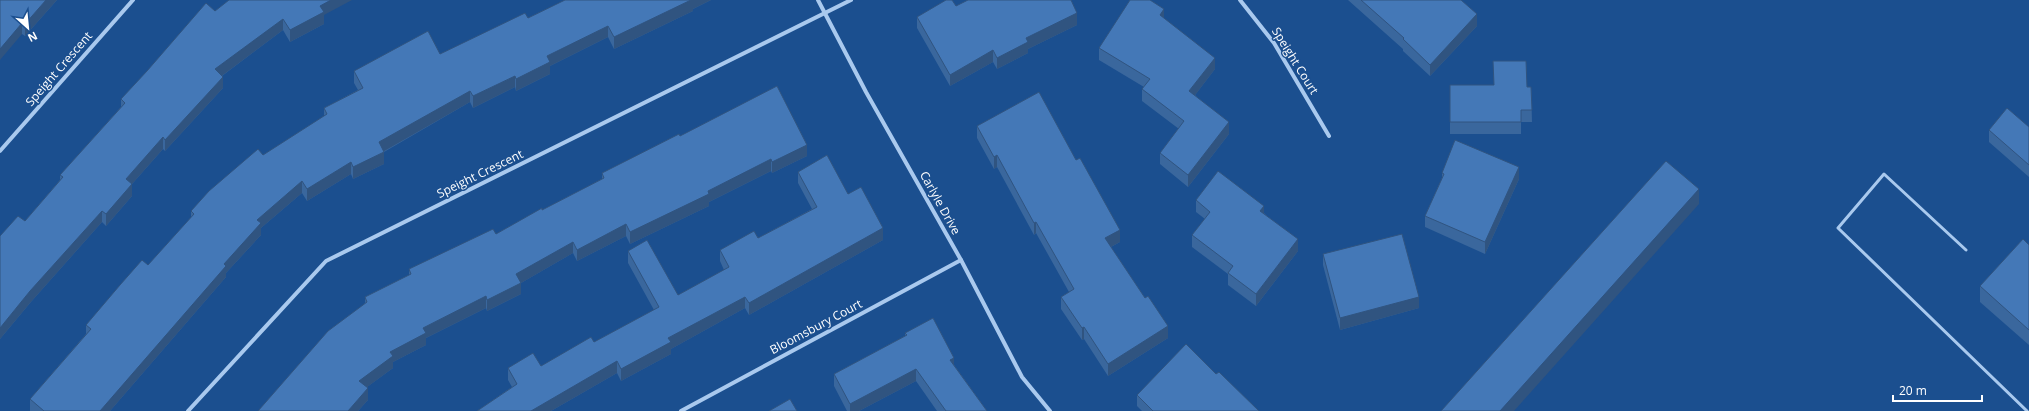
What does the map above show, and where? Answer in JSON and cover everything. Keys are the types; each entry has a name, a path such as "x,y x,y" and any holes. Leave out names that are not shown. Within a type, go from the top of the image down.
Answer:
{"street":[{"name":"Speight Crescent","path":"0,151 133,0"},
{"name":"Carlyle Drive","path":"818,0 866,92 961,260 1022,377 1050,411"},
{"path":"826,14 851,0"},
{"name":"Speight Court","path":"1240,0 1274,43 1329,136"},
{"name":"Speight Crescent","path":"188,411 326,261 826,14"},
{"name":"Bloomsbury Court","path":"681,411 961,260"}],"lane":[{"path":"1966,250 1884,174 1838,228 2027,411"}],"building":[{"path":"0,0 46,0 25,24 22,23 0,49"},
{"path":"229,0 331,0 320,6 324,12 290,30 283,19 215,69 223,77 165,140 163,137 126,179 132,184 106,214 102,211 30,291 0,328 0,236 18,216 25,221 63,177 60,175 125,103 121,99 206,3 215,11"},
{"path":"565,0 691,0 614,37 608,26 547,56 550,62 516,79 515,76 473,96 470,91 379,142 384,152 353,167 351,162 307,189 302,181 257,220 261,223 224,264 226,266 100,411 44,411 30,399 91,329 86,325 120,285 142,260 148,265 194,214 191,211 209,191 258,149 263,155 327,114 324,108 363,88 354,71 428,31 440,54 525,13 528,18"},
{"path":"946,0 952,0 956,6 968,0 1071,0 1077,13 1026,38 1028,42 997,58 993,50 950,75 917,17"},
{"path":"1130,0 1150,0 1164,9 1160,15 1215,58 1189,91 1229,122 1188,175 1160,153 1184,121 1142,89 1150,79 1099,48"},
{"path":"1361,0 1461,0 1477,14 1430,65 1403,39 1404,38"},
{"path":"1493,61 1526,61 1527,87 1531,87 1532,110 1521,110 1521,122 1450,122 1450,85 1494,85"},
{"path":"777,86 807,145 772,162 771,159 708,191 709,194 630,232 626,224 577,250 573,242 516,274 521,283 487,300 486,296 423,328 426,333 390,352 393,356 359,381 368,388 348,411 258,411 328,331 367,302 365,297 411,274 409,269 493,229 496,234 542,208 542,210 604,178 602,173 679,134 680,136"},
{"path":"1039,92 1076,160 1080,158 1120,230 1105,238 1145,298 1148,296 1168,326 1108,364 1084,327 1082,328 1061,297 1074,289 1036,222 1034,223 997,155 994,157 977,126"},
{"path":"2007,108 2029,127 2029,165 1989,130"},
{"path":"1455,140 1519,167 1485,242 1425,216 1444,174 1442,173"},
{"path":"827,155 848,194 861,187 883,228 749,303 745,297 668,338 671,342 621,369 617,361 531,411 477,411 517,384 508,368 533,353 541,366 591,337 594,342 659,307 628,251 647,240 678,295 729,267 720,250 754,231 758,238 817,207 798,172"},
{"path":"1666,161 1699,189 1500,411 1441,411"},
{"path":"1218,171 1264,206 1260,211 1298,239 1256,294 1228,273 1233,266 1192,235 1210,212 1196,200"},
{"path":"1402,234 1419,297 1340,318 1323,254"},
{"path":"2023,239 2029,245 2029,330 1980,286"},
{"path":"933,318 954,358 950,360 987,411 946,411 916,369 850,404 834,374 907,335 905,333"},
{"path":"1186,344 1216,374 1219,372 1259,411 1153,411 1137,395"},
{"path":"790,399 797,411 769,411"}]}
